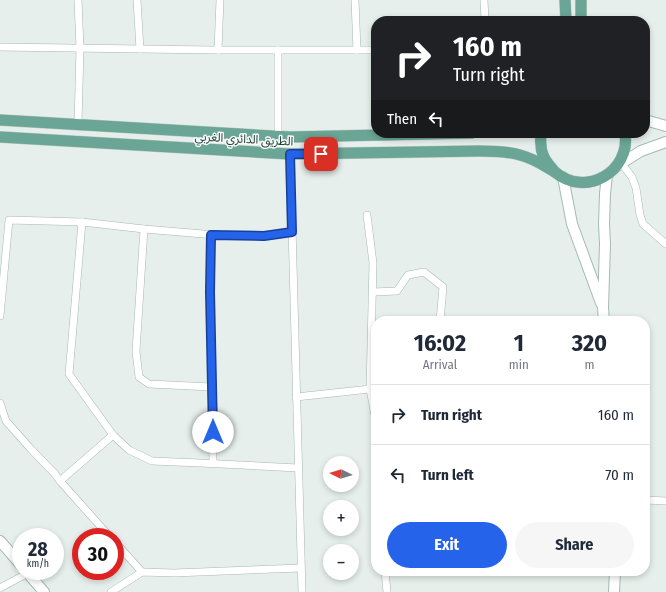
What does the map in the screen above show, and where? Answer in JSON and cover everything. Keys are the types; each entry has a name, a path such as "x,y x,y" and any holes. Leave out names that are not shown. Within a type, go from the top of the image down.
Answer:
{"main road":[{"path":"565,0 566,16"},
{"path":"581,0 581,16"},
{"name":"الطريق الدائري الغربي","path":"0,120 278,136 371,135"},
{"path":"175,148 176,130"},
{"name":"الطريق الدائري الغربي","path":"0,137 290,154 471,151 502,152 519,154 537,161 566,179 580,183 594,181 607,175"},
{"path":"541,138 541,146 545,160 559,174"},
{"path":"607,175 619,165 624,153 626,138"}],"street":[{"path":"78,0 80,48 78,124"},
{"path":"137,0 140,49"},
{"path":"218,50 220,0"},
{"path":"355,0 357,50"},
{"path":"484,0 485,16"},
{"path":"0,47 218,50 371,50"},
{"path":"278,50 278,136"},
{"path":"650,121 666,126"},
{"path":"666,142 641,151 619,165 632,177 636,188 640,215 643,224 666,244"},
{"path":"290,154 302,592"},
{"path":"559,174 572,224 603,308"},
{"path":"604,316 604,224 607,175"},
{"path":"367,215 373,262 372,316"},
{"path":"0,316 9,220 82,222 211,235 264,236 292,232"},
{"path":"82,222 69,374 113,435 129,450 152,461 298,468"},
{"path":"144,229 136,352 139,377 149,384 212,387"},
{"path":"211,235 210,292 213,463"},
{"path":"372,292 397,291 408,275 424,272 443,287 440,316"},
{"path":"371,340 371,394"},
{"path":"296,397 370,389"},
{"path":"0,403 6,421 102,528"},
{"path":"60,481 113,435"},
{"path":"650,500 666,501"},
{"path":"0,541 12,555"},
{"path":"124,552 142,572"},
{"path":"111,592 142,572 174,573 301,568"},
{"path":"386,576 387,592"},
{"path":"614,592 615,576"},
{"path":"0,588 14,580"},
{"path":"34,580 44,592"}],"route":[{"path":"213,432 210,292 211,235 264,236 292,232 290,154 321,154"}]}
